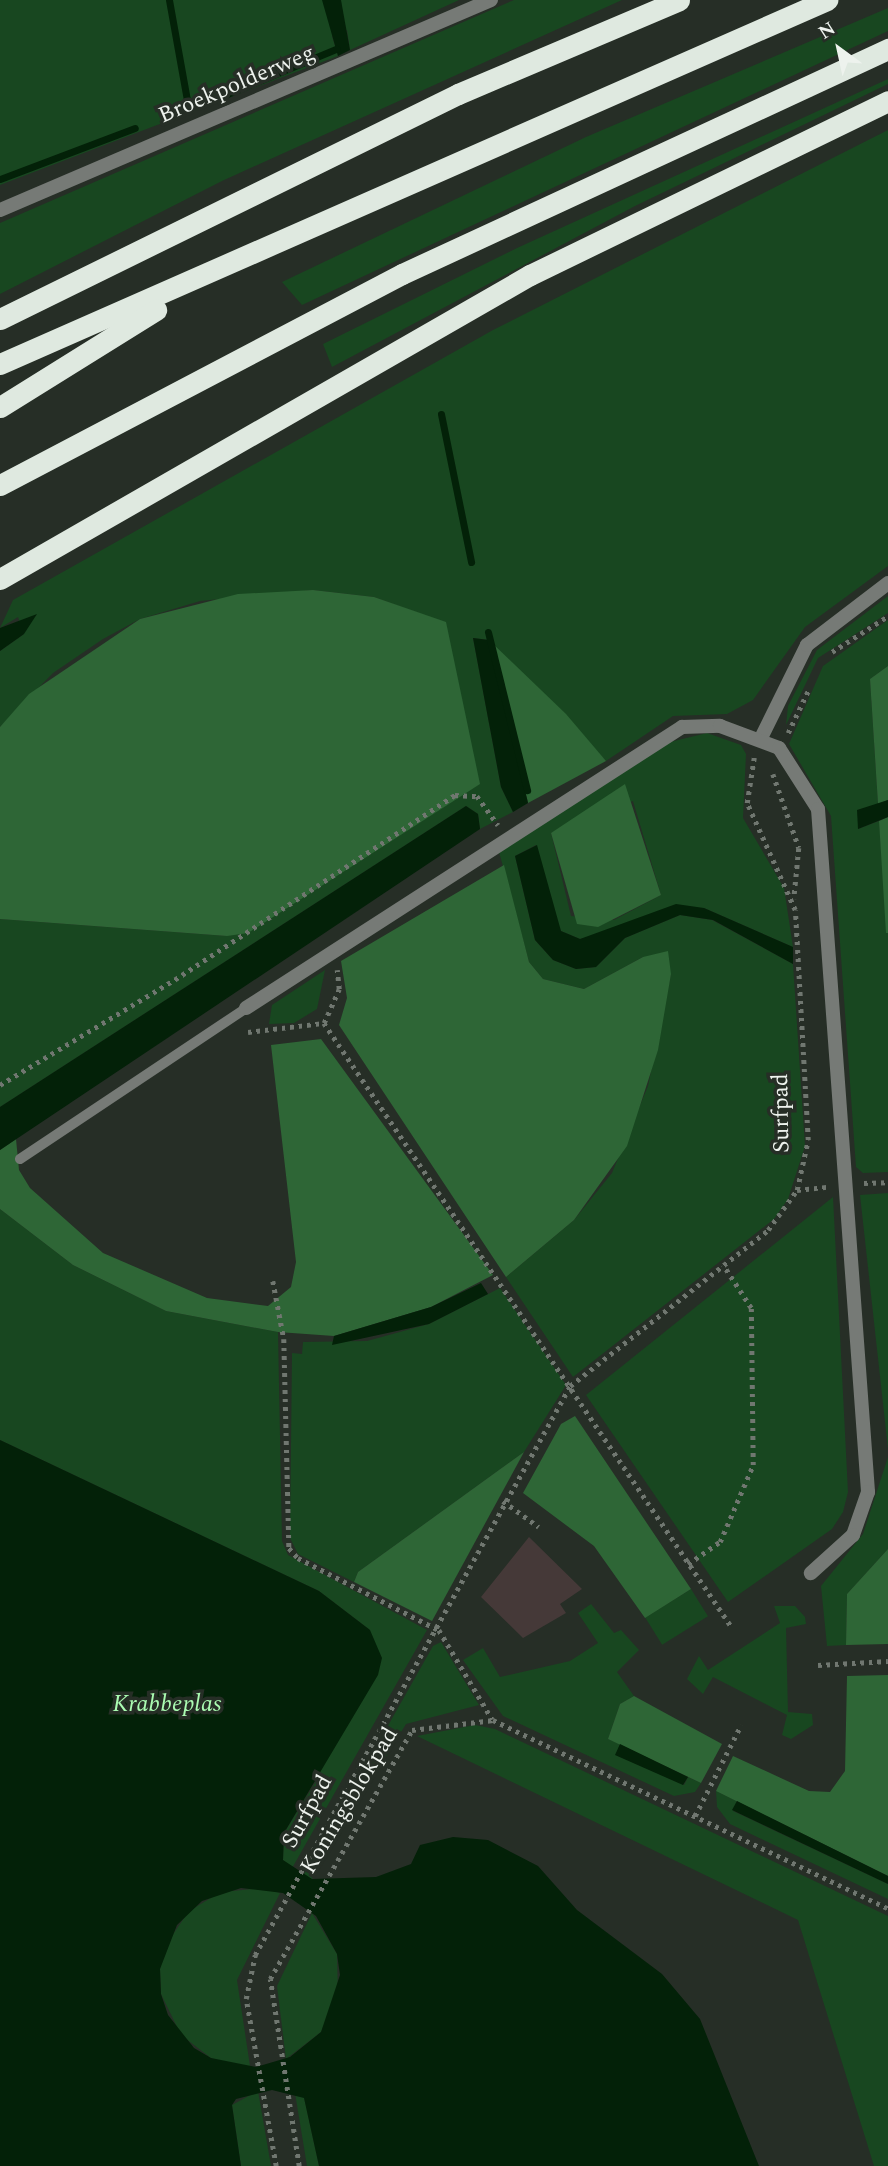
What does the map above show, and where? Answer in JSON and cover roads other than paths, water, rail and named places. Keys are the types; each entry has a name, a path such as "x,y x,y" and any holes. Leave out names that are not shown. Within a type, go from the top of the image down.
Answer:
{"highway":[{"path":"0,319 458,94 679,0"},
{"path":"0,364 218,272 827,0"},
{"path":"0,485 401,274 888,49"},
{"path":"0,579 519,281 888,101"},
{"path":"0,407 218,272"}],"street":[{"name":"Broekpolderweg","path":"0,210 491,0"},
{"path":"761,738 807,645 888,583"},
{"path":"246,1008 682,727 720,726 761,738 779,748 818,809 868,1492 853,1535 811,1573"}],"lane":[{"path":"20,1159 246,1008"}],"water":[{"path":"322,0 341,0 350,50 338,56"},
{"path":"37,614 24,634 0,651 0,628"},
{"path":"473,638 489,640 528,803 513,812 501,787"},
{"path":"888,800 888,817 858,829 857,810"},
{"path":"466,806 478,814 480,829 0,1150 0,1107"},
{"path":"537,845 561,931 580,939 676,904 704,908 793,947 793,964 713,920 680,915 625,938 596,967 576,969 553,960 535,940 515,856"},
{"path":"481,1283 488,1294 429,1324 332,1345 334,1336 431,1307"},
{"name":"Krabbeplas","path":"0,1440 319,1591 370,1630 382,1658 378,1675 284,1833 283,1860 312,1879 376,1877 411,1864 420,1845 453,1837 488,1840 538,1866 577,1910 662,1974 700,2019 759,2166 319,2166 304,2098 272,2090 236,2099 232,2105 241,2166 0,2166","holes":["241,1888 283,1893 316,1916 337,1954 340,1975 321,2032 290,2057 256,2067 211,2058 194,2048 168,2015 161,1994 160,1969 177,1925 202,1901"]},
{"path":"620,1744 688,1777 683,1785 615,1755"},
{"path":"737,1801 888,1876 888,1884 732,1810"}],"waterway":[{"path":"169,0 188,106"},
{"path":"220,97 336,49"},
{"path":"0,179 135,128"},
{"path":"441,414 471,562"},
{"path":"488,632 527,790"}]}
